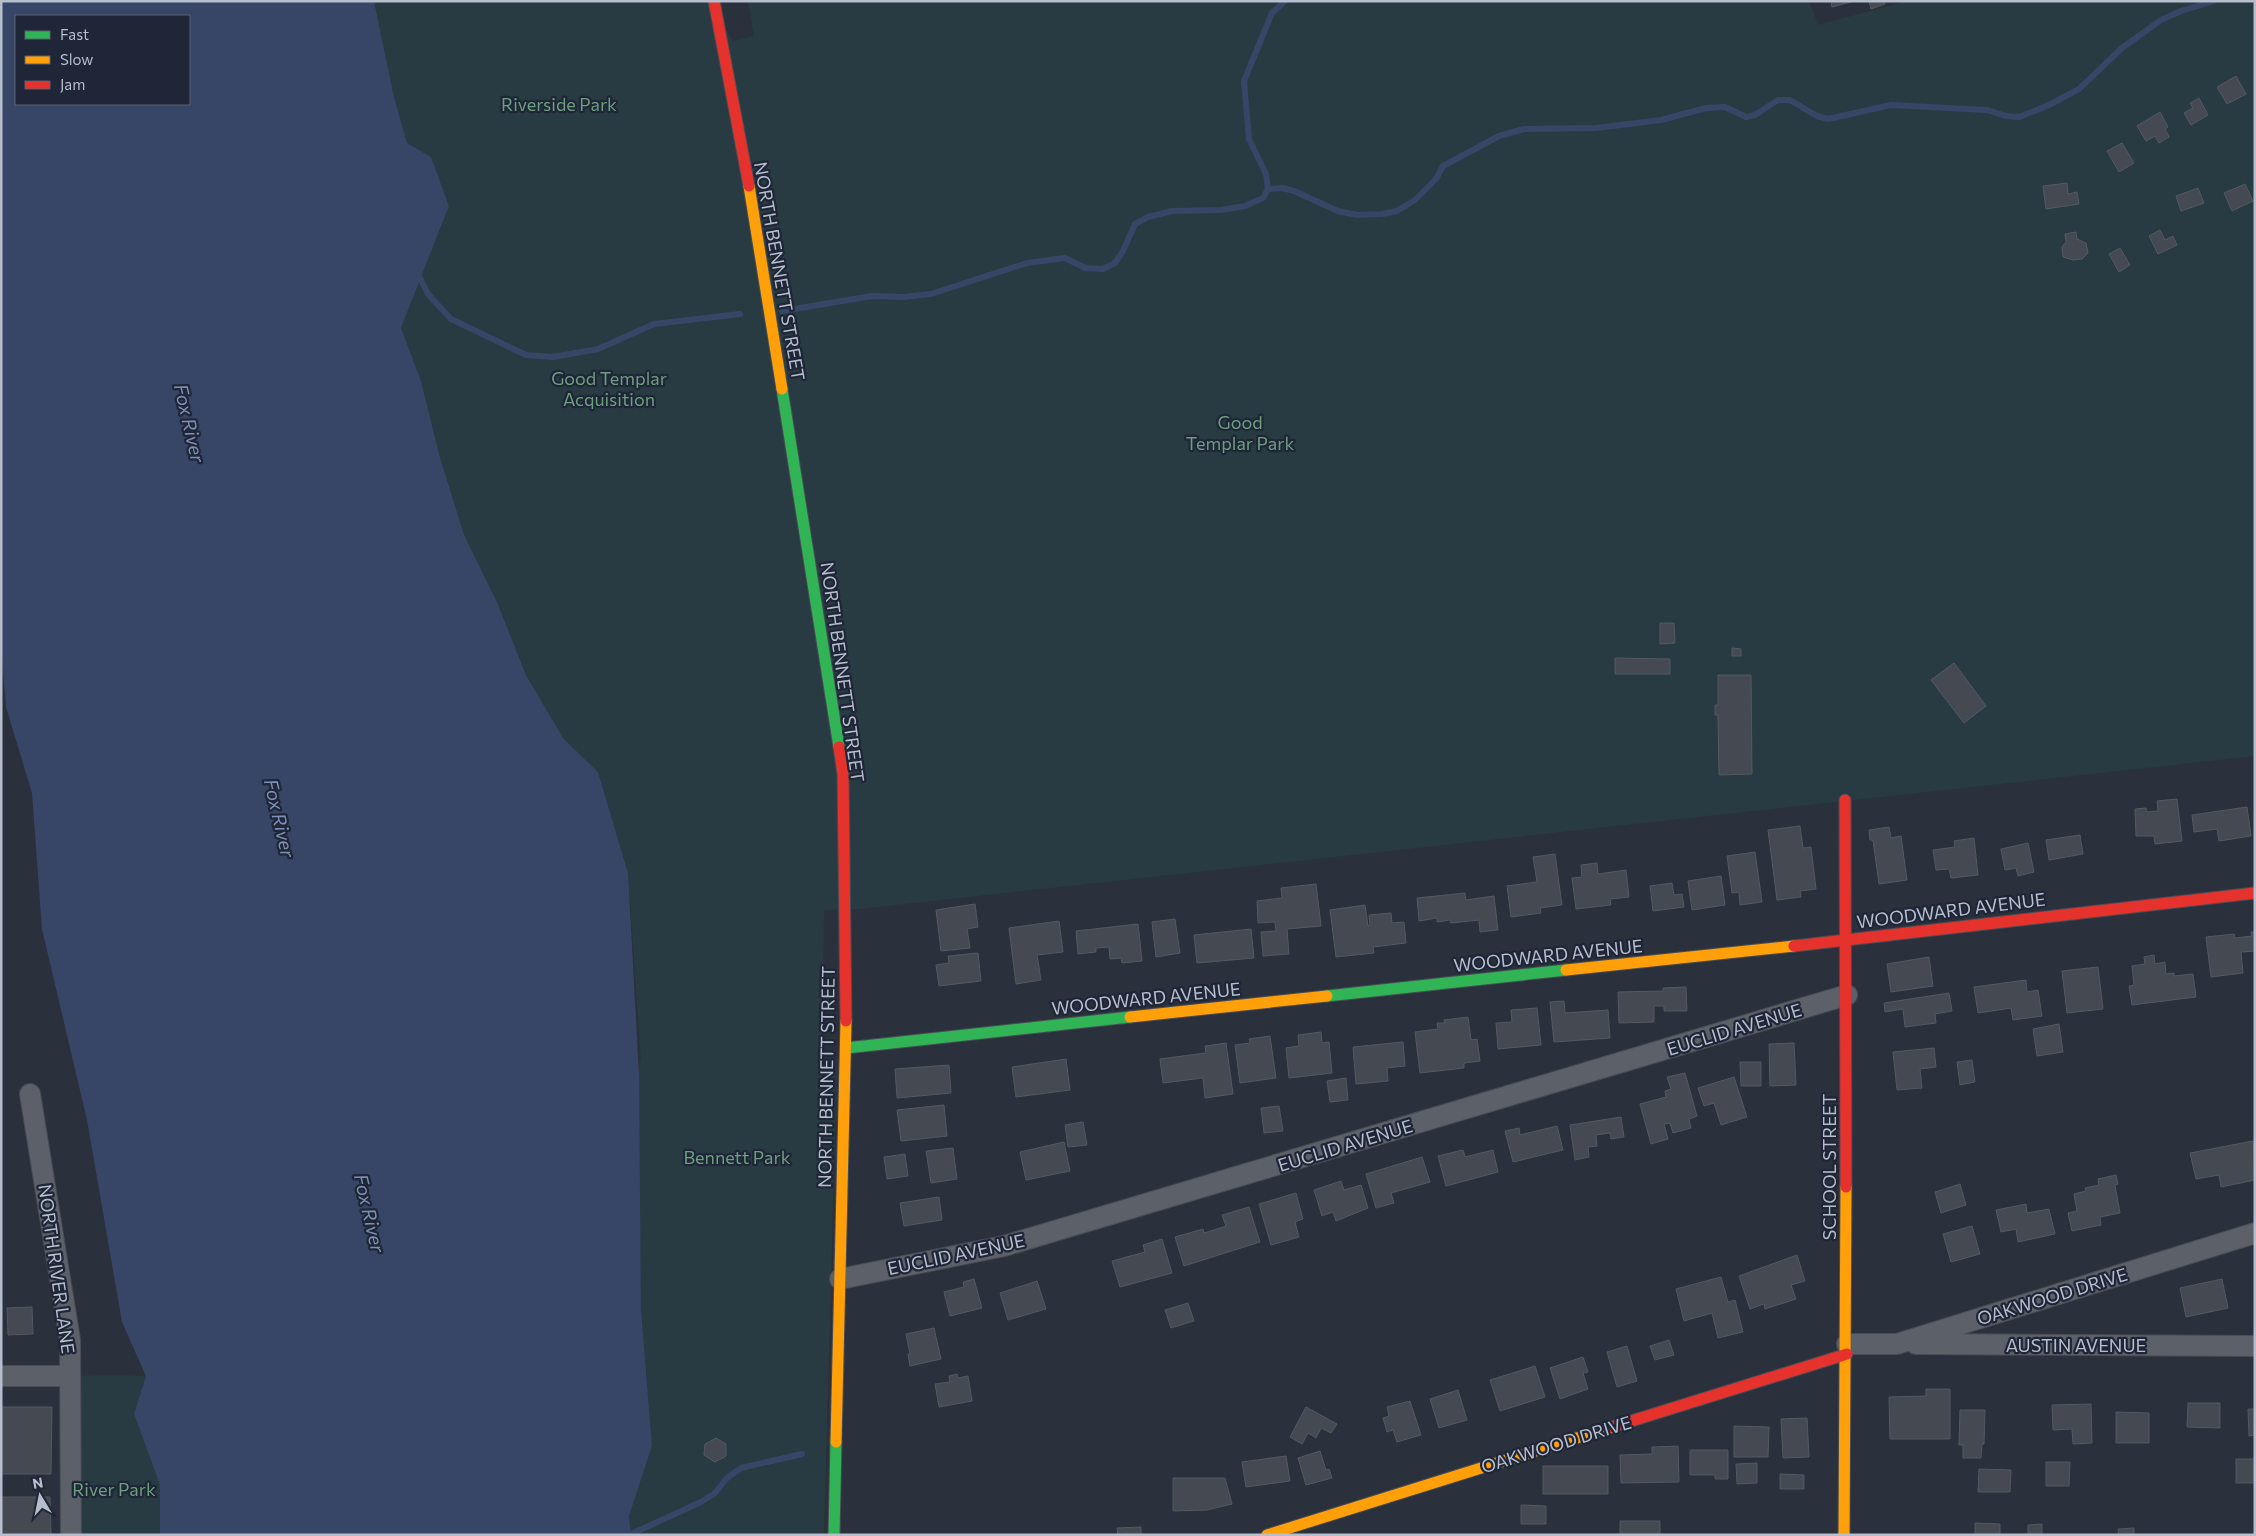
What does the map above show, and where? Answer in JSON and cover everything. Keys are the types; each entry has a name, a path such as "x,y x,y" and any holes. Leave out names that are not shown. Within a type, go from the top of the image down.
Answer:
{"street":[{"name":"NORTH BENNETT STREET","path":"714,1 755,217 843,774 846,1048 834,1535"},
{"name":"SCHOOL STREET","path":"1844,1535 1847,1349 1845,800"},
{"name":"WOODWARD AVENUE","path":"846,1048 1846,940 2255,893"},
{"name":"EUCLID AVENUE","path":"840,1279 1004,1246 1847,996"},
{"name":"NORTH RIVER LANE","path":"30,1094 70,1340 71,1535"},
{"name":"OAKWOOD DRIVE","path":"1267,1535 1847,1349 1897,1344 2255,1232"},
{"name":"AUSTIN AVENUE","path":"1897,1344 2255,1346"},
{"path":"1,1376 70,1376"}],"green space":[{"name":"Good Templar Park","path":"374,1 708,1 733,41 754,36 748,1 1809,1 1818,25 1907,1 2255,1 2255,756 859,909 824,910 822,1059 837,1059 824,1535 631,1535 629,1516 652,1446 641,1309 638,1067 641,1060 628,873 598,772 563,738 526,675 497,602 464,535 439,454 421,381 401,328 449,206 431,157 407,143 394,97"},
{"name":"River Park","path":"70,1376 146,1376 134,1414 160,1485 160,1535 71,1535"}],"water":[{"name":"Fox River","path":"1,1 374,1 394,97 407,143 431,157 449,206 401,328 421,381 439,454 464,535 497,602 526,675 563,738 598,772 628,873 639,1075 641,1309 652,1446 629,1516 631,1535 160,1535 160,1485 134,1414 146,1376 122,1322 87,1120 42,929 32,793 6,707 1,647"}],"building":[{"path":"1831,1 1854,1 1832,7"},
{"path":"1869,1 1884,1 1885,4 1871,9"},
{"path":"2236,76 2246,94 2227,104 2217,87"},
{"path":"2199,98 2208,115 2191,125 2184,113 2193,108 2190,103"},
{"path":"2160,112 2168,127 2165,129 2169,137 2159,143 2155,136 2146,141 2137,126"},
{"path":"2122,143 2134,163 2119,172 2107,151"},
{"path":"2067,183 2068,194 2077,192 2079,204 2046,209 2043,186"},
{"path":"2245,184 2253,201 2232,211 2224,193"},
{"path":"2198,188 2204,203 2181,211 2176,196"},
{"path":"2160,230 2165,240 2173,236 2177,245 2158,254 2149,236"},
{"path":"2076,232 2077,239 2086,243 2088,253 2082,259 2073,260 2063,257 2062,247 2066,242 2065,234"},
{"path":"2120,248 2130,265 2119,272 2109,254"},
{"path":"1660,623 1674,623 1675,643 1660,644"},
{"path":"1732,648 1741,649 1741,656 1732,656"},
{"path":"1615,658 1670,659 1670,674 1615,674"},
{"path":"1954,663 1986,706 1964,723 1931,680"},
{"path":"1718,675 1751,675 1752,774 1719,775 1718,715 1715,715 1715,705 1718,705"},
{"path":"2177,799 2182,841 2155,844 2154,836 2136,836 2135,809 2146,808 2147,812 2158,811 2157,801"},
{"path":"2247,807 2251,836 2219,841 2217,829 2194,832 2192,815"},
{"path":"1800,826 1803,848 1811,847 1816,889 1800,891 1801,897 1777,900 1768,830"},
{"path":"1889,827 1891,838 1901,836 1907,880 1879,884 1873,840 1870,840 1869,830"},
{"path":"2080,835 2083,854 2049,860 2046,840"},
{"path":"1974,838 1978,875 1951,878 1949,869 1936,870 1933,850 1955,847 1954,841"},
{"path":"2028,843 2034,872 2018,876 2016,868 2005,870 2001,849"},
{"path":"1755,852 1762,902 1740,905 1739,892 1732,893 1727,856"},
{"path":"1555,854 1562,905 1540,908 1541,913 1511,917 1507,886 1537,882 1533,857"},
{"path":"1597,863 1598,874 1626,870 1629,897 1610,899 1611,905 1576,909 1572,878 1582,877 1581,865"},
{"path":"1721,876 1725,905 1692,910 1688,881"},
{"path":"1672,883 1674,895 1682,894 1684,907 1653,911 1650,886"},
{"path":"1316,884 1321,926 1287,929 1289,954 1263,956 1261,932 1276,931 1275,922 1258,923 1257,901 1282,898 1281,888"},
{"path":"1465,893 1466,900 1494,896 1498,930 1480,932 1479,920 1451,923 1450,920 1437,922 1437,918 1419,921 1417,898"},
{"path":"975,904 978,927 967,929 970,948 941,951 936,910"},
{"path":"1365,905 1368,926 1370,925 1369,915 1391,913 1392,923 1404,922 1406,943 1373,947 1374,953 1336,957 1330,910"},
{"path":"1175,919 1180,953 1156,957 1152,922"},
{"path":"1059,921 1063,952 1037,955 1041,980 1016,984 1009,928"},
{"path":"1138,924 1142,961 1122,963 1121,958 1110,959 1109,947 1096,948 1096,952 1078,954 1076,931"},
{"path":"1251,929 1254,958 1197,963 1194,935"},
{"path":"2251,932 2255,932 2255,951 2241,952 2243,973 2211,977 2206,937 2234,934 2235,938 2252,936"},
{"path":"978,953 981,981 939,986 936,965 949,963 948,956"},
{"path":"2154,955 2155,964 2165,962 2166,974 2174,973 2174,976 2193,974 2196,997 2132,1005 2129,986 2134,985 2132,966 2145,964 2144,957"},
{"path":"1929,957 1933,986 1891,992 1887,964"},
{"path":"2098,967 2103,1009 2067,1013 2062,971"},
{"path":"2026,980 2027,992 2038,990 2042,1016 2013,1020 2011,1008 1978,1013 1974,987"},
{"path":"1686,987 1687,1011 1664,1011 1664,1006 1654,1006 1654,1022 1619,1023 1618,992 1663,991 1663,988"},
{"path":"1949,993 1952,1011 1935,1014 1936,1023 1905,1027 1903,1009 1885,1012 1884,1003"},
{"path":"1564,1001 1565,1013 1608,1010 1610,1038 1554,1042 1550,1002"},
{"path":"1537,1008 1541,1045 1498,1049 1496,1023 1512,1022 1511,1010"},
{"path":"1468,1017 1471,1040 1477,1039 1480,1061 1464,1063 1464,1068 1420,1073 1415,1032 1438,1029 1437,1023 1445,1023 1444,1020"},
{"path":"2059,1024 2063,1052 2037,1056 2033,1029"},
{"path":"1321,1032 1322,1043 1329,1042 1332,1073 1289,1078 1286,1048 1299,1046 1298,1035"},
{"path":"1270,1036 1276,1078 1240,1083 1235,1045 1250,1043 1249,1039"},
{"path":"1403,1042 1405,1066 1387,1068 1388,1081 1356,1084 1353,1047"},
{"path":"1226,1043 1233,1094 1205,1098 1203,1078 1163,1083 1160,1059 1206,1053 1205,1046"},
{"path":"1794,1043 1796,1085 1770,1086 1769,1044"},
{"path":"1934,1048 1936,1067 1920,1069 1922,1088 1897,1090 1893,1052"},
{"path":"1066,1059 1070,1090 1016,1097 1012,1067"},
{"path":"1972,1060 1975,1082 1960,1085 1957,1062"},
{"path":"1740,1062 1761,1062 1761,1086 1741,1086"},
{"path":"949,1065 951,1093 897,1098 895,1069"},
{"path":"1685,1073 1697,1116 1689,1119 1691,1128 1673,1133 1670,1123 1664,1124 1668,1139 1651,1144 1640,1104 1666,1097 1665,1091 1671,1089 1667,1077"},
{"path":"1734,1077 1747,1117 1721,1125 1714,1103 1704,1106 1698,1088"},
{"path":"1346,1078 1348,1100 1330,1102 1327,1081"},
{"path":"944,1105 947,1136 901,1141 897,1110"},
{"path":"1279,1106 1283,1131 1264,1133 1261,1108"},
{"path":"1621,1117 1624,1137 1611,1139 1610,1133 1596,1135 1597,1146 1588,1147 1589,1157 1575,1160 1570,1125"},
{"path":"1083,1122 1087,1145 1068,1147 1065,1125"},
{"path":"1557,1126 1563,1150 1513,1162 1505,1131 1519,1128 1520,1135"},
{"path":"2253,1141 2255,1180 2221,1187 2219,1175 2196,1179 2190,1153"},
{"path":"1064,1142 1070,1171 1026,1180 1020,1152"},
{"path":"953,1148 957,1179 931,1183 926,1151"},
{"path":"1463,1150 1465,1157 1493,1150 1498,1172 1446,1186 1438,1156"},
{"path":"905,1154 908,1176 887,1179 884,1157"},
{"path":"1422,1157 1430,1182 1391,1193 1394,1203 1376,1208 1366,1174"},
{"path":"2116,1175 2118,1184 2115,1185 2120,1213 2100,1217 2101,1225 2072,1231 2068,1213 2077,1211 2074,1194 2086,1191 2085,1188 2099,1185 2098,1179"},
{"path":"1341,1181 1344,1190 1361,1185 1368,1208 1336,1221 1333,1212 1322,1216 1314,1190"},
{"path":"1960,1184 1966,1205 1941,1213 1935,1192"},
{"path":"1296,1193 1303,1219 1295,1222 1299,1237 1271,1245 1259,1204"},
{"path":"939,1197 942,1220 904,1226 900,1203"},
{"path":"2026,1204 2027,1213 2049,1209 2055,1234 2018,1242 2016,1229 2001,1232 1996,1210"},
{"path":"1249,1207 1260,1242 1184,1266 1175,1237 1203,1229 1204,1233 1226,1226 1222,1215"},
{"path":"1972,1226 1980,1254 1951,1262 1943,1234"},
{"path":"1162,1239 1172,1273 1120,1287 1112,1261 1145,1252 1143,1245"},
{"path":"1797,1255 1805,1281 1791,1285 1796,1299 1765,1309 1764,1304 1750,1309 1739,1276"},
{"path":"1721,1277 1728,1302 1735,1300 1743,1332 1718,1338 1712,1313 1684,1321 1676,1289"},
{"path":"974,1279 982,1308 950,1316 944,1292 964,1287 963,1282"},
{"path":"2222,1279 2228,1308 2186,1317 2180,1288"},
{"path":"1037,1281 1046,1309 1008,1320 1000,1293"},
{"path":"1188,1303 1194,1321 1171,1328 1165,1310"},
{"path":"32,1307 33,1334 8,1335 7,1308"},
{"path":"934,1328 941,1359 910,1366 906,1334"},
{"path":"1669,1340 1674,1355 1655,1360 1650,1346"},
{"path":"1627,1346 1637,1381 1617,1387 1607,1352"},
{"path":"1583,1357 1588,1372 1583,1373 1588,1389 1560,1399 1550,1368"},
{"path":"1535,1366 1545,1397 1500,1411 1490,1380"},
{"path":"957,1374 958,1378 968,1376 972,1401 939,1407 935,1384 950,1382 949,1376"},
{"path":"1926,1389 1950,1389 1950,1439 1890,1439 1889,1397 1926,1396"},
{"path":"1458,1390 1467,1420 1439,1428 1430,1399"},
{"path":"1410,1401 1421,1435 1397,1442 1393,1430 1387,1432 1383,1418 1389,1416 1387,1407"},
{"path":"2188,1403 2220,1403 2220,1428 2187,1427"},
{"path":"2091,1404 2092,1443 2073,1444 2072,1429 2053,1430 2052,1405"},
{"path":"1,1407 52,1407 51,1474 1,1474"},
{"path":"1306,1407 1337,1424 1331,1433 1321,1428 1316,1438 1308,1433 1302,1444 1290,1437"},
{"path":"2248,1409 2255,1409 2255,1435 2249,1436"},
{"path":"1960,1410 1985,1410 1984,1444 1982,1444 1981,1458 1963,1458 1963,1445 1959,1445"},
{"path":"2116,1412 2149,1413 2149,1443 2116,1443"},
{"path":"1807,1418 1809,1457 1783,1458 1781,1419"},
{"path":"1734,1426 1769,1427 1768,1457 1734,1457"},
{"path":"716,1438 726,1444 726,1456 715,1462 704,1455 705,1444"},
{"path":"1678,1446 1679,1482 1621,1483 1620,1455 1652,1454 1652,1447"},
{"path":"1690,1450 1728,1450 1728,1479 1715,1479 1715,1475 1690,1475"},
{"path":"1320,1451 1326,1470 1329,1469 1332,1478 1306,1485 1298,1458"},
{"path":"1286,1456 1290,1481 1246,1487 1242,1462"},
{"path":"2236,1459 2255,1459 2255,1483 2236,1483"},
{"path":"2046,1462 2070,1462 2069,1486 2046,1486"},
{"path":"1757,1463 1757,1483 1737,1484 1736,1464"},
{"path":"1543,1466 1608,1466 1608,1494 1543,1494"},
{"path":"1979,1469 2011,1470 2010,1492 1978,1492"},
{"path":"1780,1474 1804,1475 1804,1489 1780,1489"},
{"path":"1173,1478 1225,1478 1232,1504 1207,1510 1173,1511"},
{"path":"1,1497 50,1497 51,1535 1,1535"},
{"path":"1521,1505 1546,1506 1546,1524 1521,1524"},
{"path":"1620,1521 1660,1521 1660,1535 1620,1535"},
{"path":"1975,1523 2000,1524 2000,1535 1975,1535"},
{"path":"2042,1524 2042,1535 2028,1535 2028,1525"},
{"path":"1141,1527 1141,1535 1118,1535 1117,1528"},
{"path":"2134,1528 2134,1535 2119,1535 2118,1529"}],"waterway":[{"path":"782,311 872,296 903,297 931,294 1027,263 1065,258 1085,268 1103,269 1115,263 1123,251 1135,224 1148,217 1172,211 1221,210 1245,206 1263,198 1268,189 1266,174 1249,139 1244,81 1272,13 1285,1"},
{"path":"1268,189 1282,188 1294,191 1338,211 1357,215 1382,214 1397,211 1415,200 1436,179 1443,166 1499,136 1524,129 1596,128 1661,120 1706,108 1725,107 1746,117 1755,115 1778,100 1790,100 1817,116 1828,119 1891,105 1987,110 2006,116 2019,117 2047,106 2079,89 2122,48 2161,20 2181,11 2214,1"},
{"path":"413,280 420,278 428,294 451,319 526,355 553,357 598,349 654,324 740,314"},
{"path":"631,1534 701,1502 715,1493 727,1478 741,1468 802,1454"}],"traffic: fast":[{"path":"782,389 839,747"},
{"path":"1327,996 1566,970"},
{"path":"846,1048 1130,1017"},
{"path":"834,1535 836,1442"}],"traffic: slow":[{"path":"749,186 782,389"},
{"path":"1566,970 1794,946"},
{"path":"1130,1017 1327,996"},
{"path":"836,1442 846,1021"},
{"path":"1844,1535 1846,1187"},
{"path":"1267,1535 1612,1427"}],"traffic: jam":[{"path":"714,1 749,186"},
{"path":"839,747 843,774 846,1021"},
{"path":"1845,800 1846,1187"},
{"path":"1794,946 2255,893"},
{"path":"1612,1427 1847,1354"}],"park label":[{"name":"Riverside Park","path":"559,104"},
{"name":"Good Templar Acquisition","path":"609,388"},
{"name":"Bennett Park","path":"737,1157"}]}
